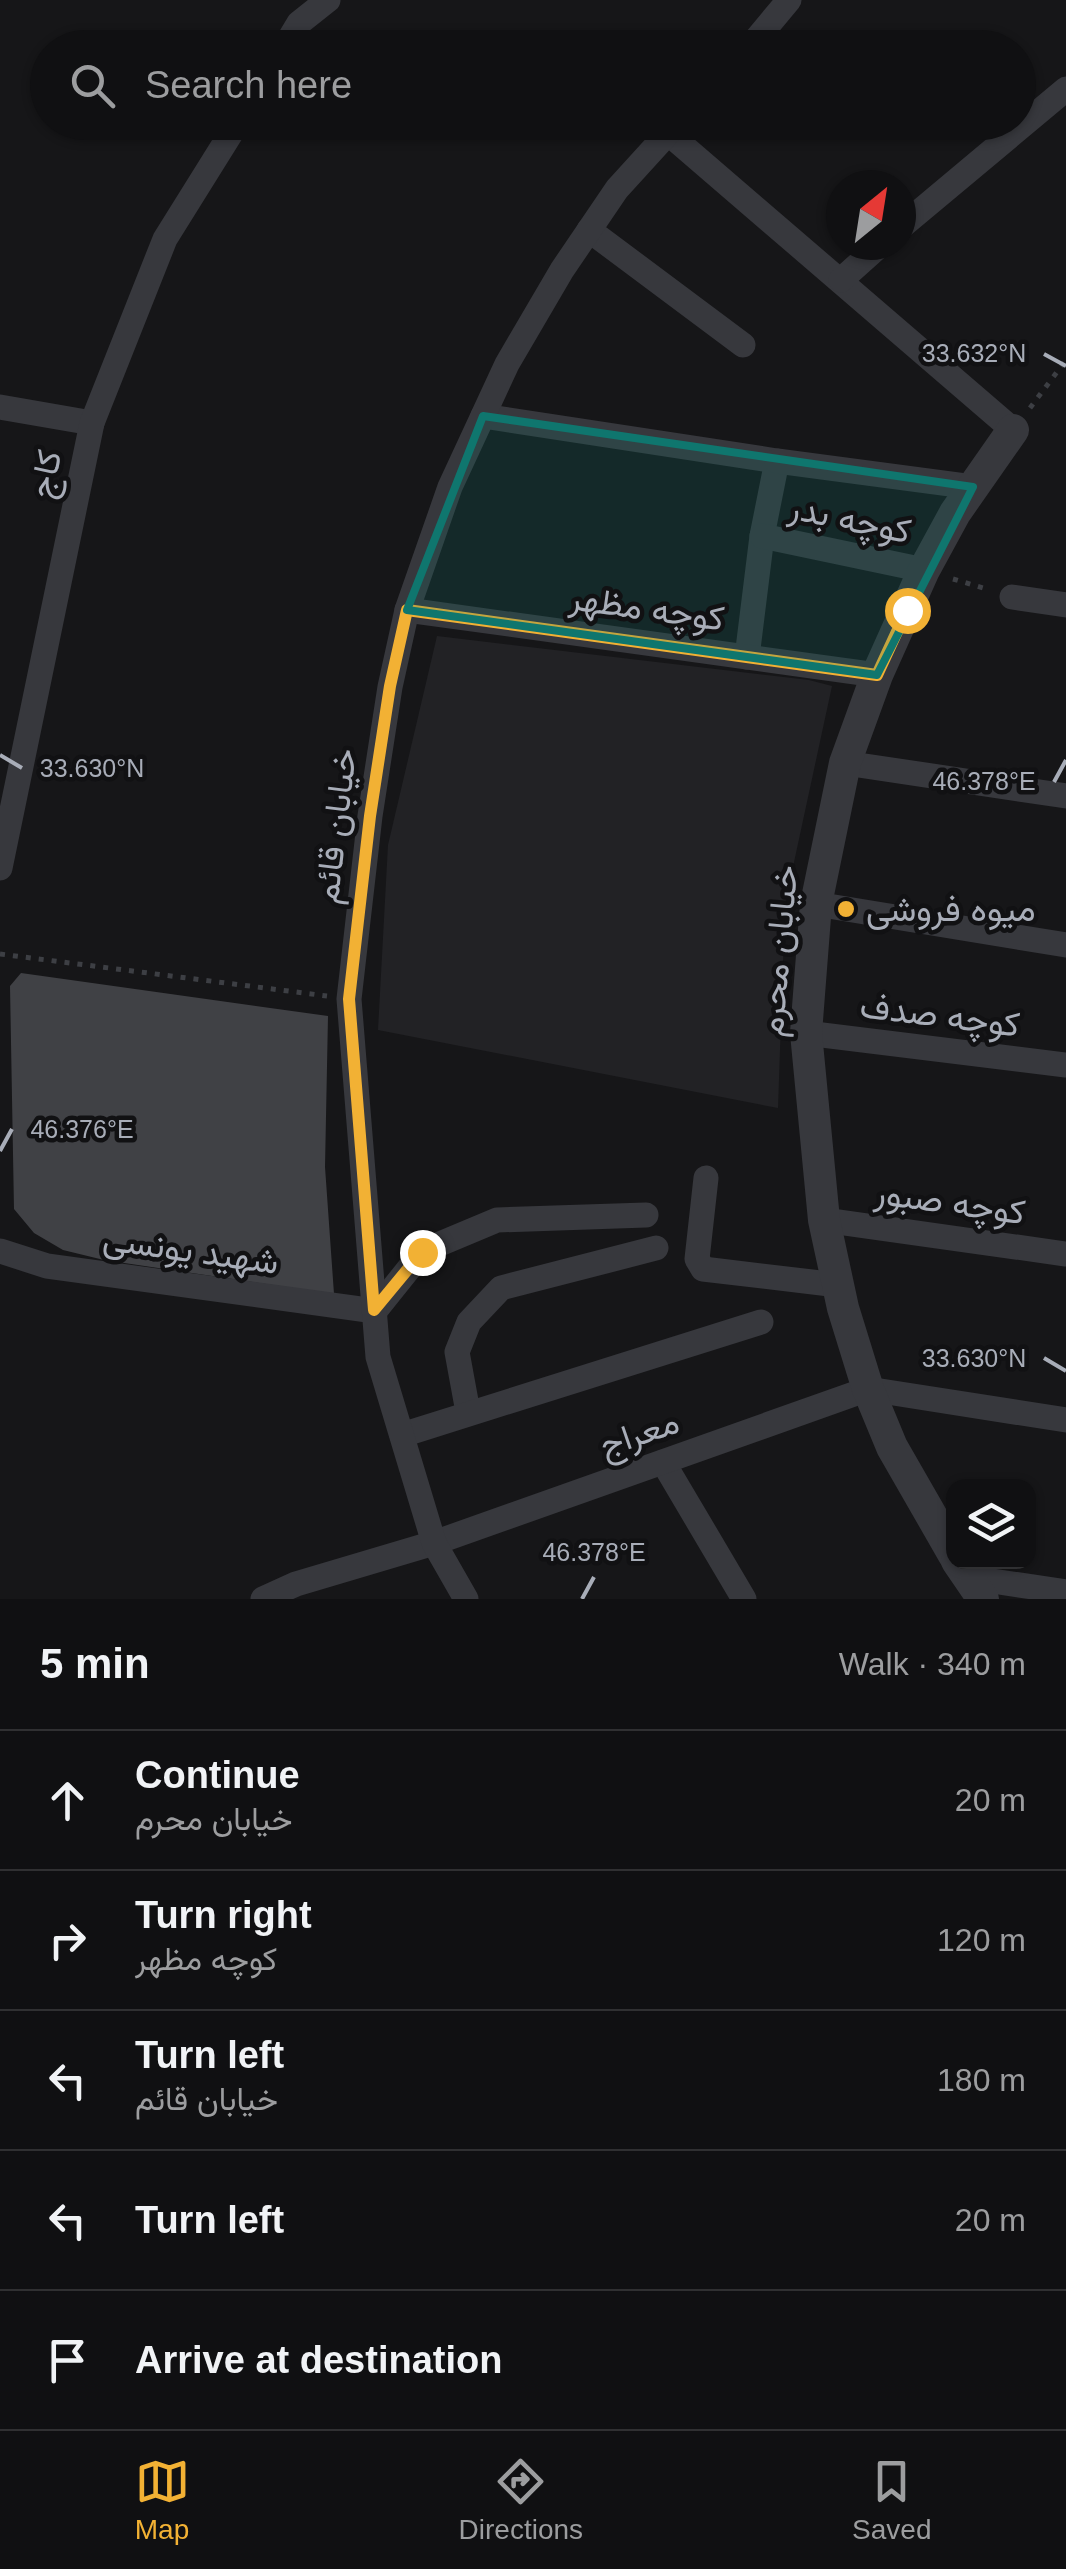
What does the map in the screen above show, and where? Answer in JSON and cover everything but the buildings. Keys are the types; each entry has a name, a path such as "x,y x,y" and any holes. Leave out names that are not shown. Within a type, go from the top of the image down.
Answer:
{"street":[{"path":"296,30 328,0"},
{"path":"769,30 786,2"},
{"path":"1036,114 1066,89"},
{"name":"کاج","path":"0,868 92,424 165,239 227,140"},
{"name":"خیابان قائم","path":"466,1599 434,1543 378,1358 349,999 370,816 390,686 407,610 450,487 508,364 562,270 617,190 662,140"},
{"path":"686,140 1013,430"},
{"path":"916,214 1005,140"},
{"path":"590,230 743,346"},
{"path":"841,280 863,260"},
{"path":"0,407 92,424"},
{"path":"483,416 973,487"},
{"name":"خیابان محرم","path":"965,1573 892,1448 868,1390 824,1220 806,1033 816,904 846,763 877,675 924,570 973,487 1013,430"},
{"path":"746,657 762,536 777,461"},
{"name":"کوچه بدر","path":"762,536 924,570"},
{"path":"1012,597 1066,605"},
{"name":"کوچه مظهر","path":"407,610 877,675"},
{"path":"846,763 1066,796"},
{"path":"816,904 1066,944"},
{"name":"کوچه صدف","path":"806,1033 1066,1066"},
{"path":"706,1178 697,1259 703,1269 838,1285"},
{"path":"374,1310 422,1252 497,1220 646,1214"},
{"name":"کوچه صبور","path":"824,1220 1066,1254"},
{"path":"468,1412 458,1352 468,1322 501,1288 656,1248"},
{"name":"شهید یونسی","path":"0,1251 48,1266 374,1310"},
{"path":"402,1435 761,1322"},
{"path":"868,1390 1066,1420"},
{"name":"معراج","path":"263,1599 296,1584 434,1543 868,1390"},
{"path":"662,1462 744,1599"},
{"path":"965,1573 1066,1592"}],"path":[{"path":"1013,430 1066,360"},
{"path":"924,570 1012,597"},
{"path":"0,954 349,999"}],"highlighted area":[{"path":"483,416 973,487 877,675 407,610"}],"shaded area":[{"path":"437,636 809,680 832,686 785,904 778,1108 378,1030 388,845"}],"place":[{"name":"میوه فروشی","path":"846,909"}],"route":[{"path":"422,1252 374,1310 349,999 370,816 390,686 407,610 877,675 907,610"}]}
